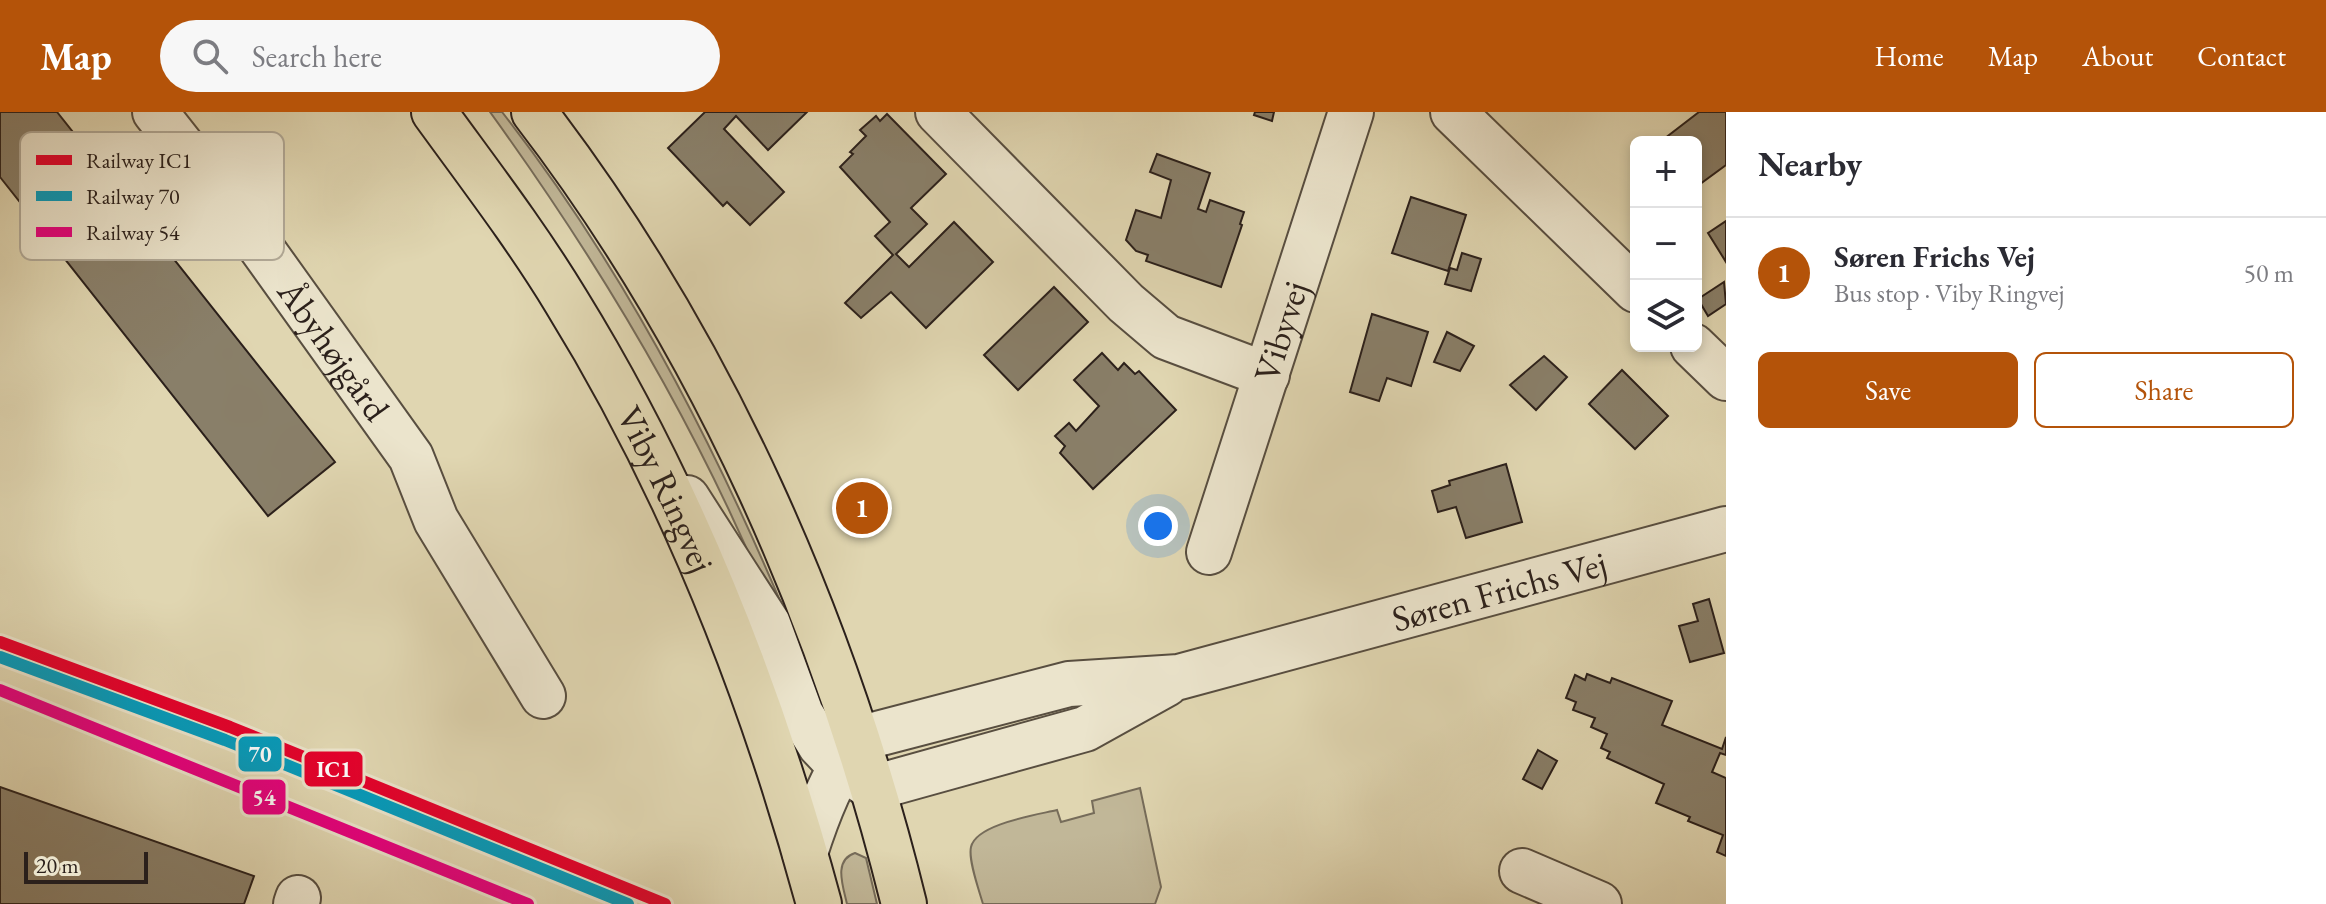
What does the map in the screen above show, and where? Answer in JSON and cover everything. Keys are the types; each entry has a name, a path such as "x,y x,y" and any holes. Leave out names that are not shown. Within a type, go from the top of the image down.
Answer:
{"main road":[{"name":"Viby Ringvej","path":"434,112 501,203 566,300 626,405 679,511 723,615 805,853 819,904"},
{"path":"534,112 567,155 640,267 751,468 805,590 857,764 904,904"}],"street":[{"name":"Åbyhøjgård","path":"155,112 171,132"},
{"path":"938,112 1126,303 1166,337 1267,375"},
{"name":"Vibyvej","path":"1209,552 1351,112"},
{"path":"1453,112 1630,284"},
{"name":"Åbyhøjgård","path":"270,260 411,457 436,520 543,696"},
{"path":"1699,352 1726,378"},
{"path":"626,405 768,624 801,714 820,745 857,764 820,808 805,853"},
{"name":"Søren Frichs Vej","path":"857,764 1085,729 1179,677 1726,529"},
{"path":"1522,871 1599,904"}],"shaded area":[{"path":"490,112 502,112 550,176 595,243 676,381 747,525 810,673 798,677 737,528 664,384 581,245"},
{"path":"1140,788 1161,887 1155,904 983,904 970,853 975,839 984,832 1008,822 1057,810 1061,822 1094,813 1092,801"},
{"path":"855,853 866,858 877,904 847,904 842,867 848,856"}],"building":[{"path":"0,112 57,112 73,132 20,132 20,202 0,177"},
{"path":"705,112 807,112 768,150 736,116 724,129 784,192 750,225 727,202 723,206 668,148"},
{"path":"1255,112 1274,112 1272,121 1254,115"},
{"path":"1699,112 1726,112 1726,165 1702,183 1702,136 1668,136"},
{"path":"887,114 946,174 911,208 927,224 896,254 909,267 954,222 993,262 926,328 891,292 861,318 845,303 893,255 875,236 890,222 840,167 866,136 860,130 876,116 880,121"},
{"path":"1157,154 1210,173 1198,209 1206,212 1210,200 1244,212 1221,287 1146,261 1148,255 1136,251 1126,240 1136,210 1161,218 1171,180 1150,172"},
{"path":"1411,197 1466,215 1448,271 1392,253"},
{"path":"1726,221 1726,262 1708,233"},
{"path":"1462,253 1481,259 1471,291 1445,284 1450,268 1457,270"},
{"path":"66,260 175,260 335,462 268,516"},
{"path":"1724,282 1726,304 1708,316 1702,306 1702,296"},
{"path":"1054,287 1088,322 1018,390 984,355"},
{"path":"1372,314 1428,332 1411,386 1387,378 1379,401 1350,392"},
{"path":"1447,332 1474,346 1460,371 1434,362"},
{"path":"1102,353 1118,370 1124,363 1135,374 1139,371 1176,410 1093,489 1060,453 1065,446 1055,436 1069,423 1076,431 1099,406 1074,380"},
{"path":"1544,356 1567,377 1536,410 1510,385"},
{"path":"1622,370 1668,416 1635,449 1589,404"},
{"path":"1506,464 1522,522 1466,538 1456,507 1438,512 1432,491 1450,485 1449,481"},
{"path":"1709,599 1724,653 1690,662 1679,626 1698,621 1693,604"},
{"path":"1587,674 1610,683 1612,678 1672,701 1662,725 1722,749 1726,737 1726,755 1720,753 1712,772 1726,778 1726,856 1717,852 1723,835 1688,821 1690,817 1656,803 1664,784 1607,758 1610,752 1601,748 1607,734 1591,727 1595,718 1573,710 1576,702 1566,698 1575,675 1585,680"},
{"path":"1538,750 1557,761 1542,789 1523,779"},
{"path":"0,787 254,876 244,904 0,904"}],"rail line":[{"name":"IC1","path":"0,642 230,727 665,904"},
{"name":"70","path":"0,657 225,740 628,904"},
{"name":"54","path":"0,690 528,904"}],"place":[{"name":"Søren Frichs Vej","path":"862,508"}]}
